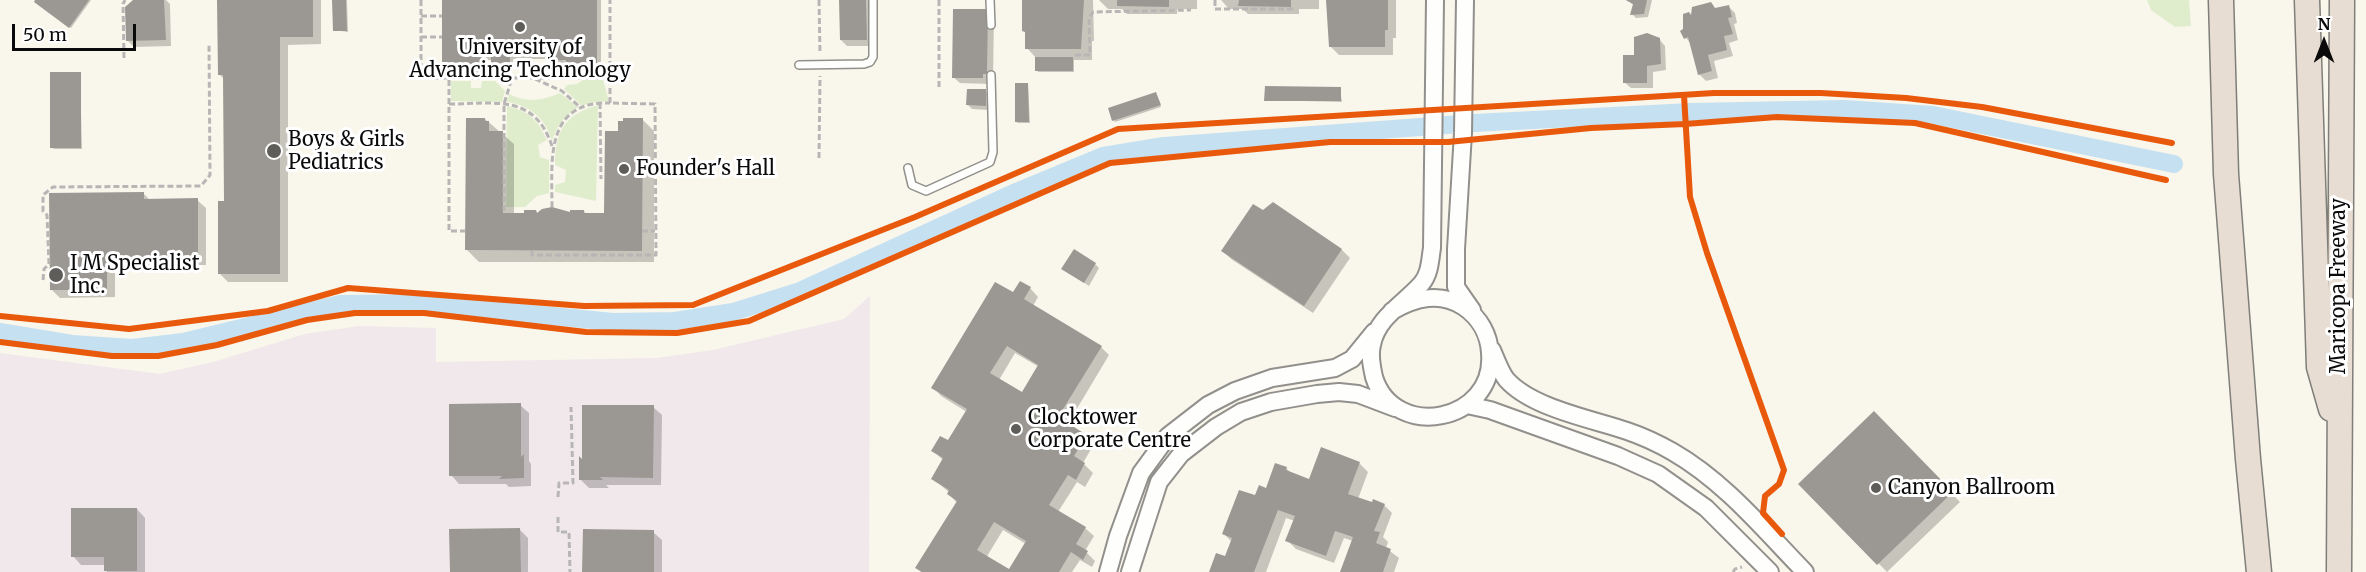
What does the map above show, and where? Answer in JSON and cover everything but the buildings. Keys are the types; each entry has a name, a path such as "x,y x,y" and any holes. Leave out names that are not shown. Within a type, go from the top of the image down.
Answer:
{"highway":[{"path":"2222,0 2226,174 2259,572"},
{"path":"2307,0 2319,367 2339,435"},
{"name":"Maricopa Freeway","path":"2339,572 2342,0"}],"street":[{"path":"1108,572 1118,536 1141,473 1168,435 1208,405 1234,391 1272,378 1335,368 1352,359 1392,311 1423,282 1428,272 1432,248 1435,0"},
{"path":"1464,0 1464,112 1456,287 1479,321 1504,377 1518,390 1584,419 1629,431 1672,452 1701,471 1736,500 1805,572"},
{"path":"1392,311 1409,301 1428,297 1447,299 1465,307 1479,321"},
{"path":"1379,327 1372,345 1371,364 1376,383 1388,399 1404,411"},
{"path":"1130,572 1159,482 1181,454 1216,427 1241,412 1271,402 1340,392 1358,394 1419,416 1436,417 1452,413 1467,405 1480,393 1488,378 1491,361 1490,344"},
{"path":"1467,405 1490,410 1618,456 1658,474 1706,508 1770,572"}],"lane":[{"path":"799,65 870,62 873,57 873,0"},
{"path":"990,0 991,25"},
{"path":"908,168 912,185 926,191 990,162 993,152 991,75"}],"path":[{"path":"124,58 123,4 125,0"},
{"path":"421,0 421,78 610,78"},
{"path":"610,0 610,103"},
{"path":"819,0 820,58"},
{"path":"939,0 939,90"},
{"path":"1215,0 1215,9 1294,9"},
{"path":"1075,55 1090,55 1089,18 1093,12 1191,10"},
{"path":"421,16 442,16"},
{"path":"421,37 442,37"},
{"path":"43,280 44,269 49,264 47,214 43,211 43,195 52,187 201,186 210,176 209,43"},
{"path":"561,60 561,78"},
{"path":"819,158 820,71"},
{"path":"449,78 449,231 465,231"},
{"path":"504,211 504,104 512,78"},
{"path":"533,78 562,91 581,108"},
{"path":"1672,95 1684,98 1694,94"},
{"path":"1684,98 1685,121"},
{"path":"600,103 601,179"},
{"path":"532,251 532,255 558,253 656,255 655,104 600,103 581,108 564,122 552,148"},
{"path":"449,104 504,104 527,110 537,118 546,130 552,148 552,207"},
{"path":"642,231 655,231"},
{"path":"558,497 559,483 573,483 572,407"},
{"path":"558,517 558,532 569,532 570,572"},
{"path":"1732,572 1740,567 1746,570"}],"shaded area":[{"path":"870,296 869,572 0,572 0,353 160,374 213,362 305,334 359,326 436,328 436,362 657,358 713,350 844,319"}],"green space":[{"path":"2147,0 2189,0 2191,26 2175,27 2151,10"},
{"path":"583,80 603,80 609,101 582,106 564,89 567,85 577,84"},
{"path":"451,81 471,81 471,88 481,88 482,81 495,81 505,91 502,102 451,101"},
{"path":"560,93 578,107 562,121 552,141 546,126 536,114 523,106 507,102 509,94 522,99 534,100"},
{"path":"598,105 596,201 555,192 555,185 565,182 566,170 555,165 555,153 560,133 577,113"},
{"path":"507,106 532,117 547,140 538,145 540,157 549,160 549,193 537,196 525,207 506,207"}],"waterway":[{"path":"0,332 72,344 132,348 183,342 340,304 421,303 613,322 675,321 733,312 800,291 1016,192 1103,156 1164,146 1474,123 1691,112 1844,109 1933,115 2174,164"}],"cycle path":[{"path":"0,316 129,329 268,311 348,288 584,306 693,305 915,217 1118,129 1714,93 1821,93 1906,98 1982,107 2172,143"},
{"path":"1684,95 1690,197 1707,253 1784,470 1779,484 1765,496 1763,513 1782,534"},
{"path":"0,342 112,356 158,356 217,345 307,320 355,313 424,313 586,332 677,333 749,321 1110,163 1330,142 1448,142 1591,128 1777,117 1915,123 2166,180"}],"place":[{"name":"University of Advancing Technology","path":"520,27"},
{"name":"Boys & Girls Pediatrics","path":"274,151"},
{"name":"Founder's Hall","path":"624,169"},
{"name":"I M Specialist Inc.","path":"56,275"},
{"name":"Clocktower Corporate Centre","path":"1016,429"},
{"name":"Canyon Ballroom","path":"1876,488"}]}
